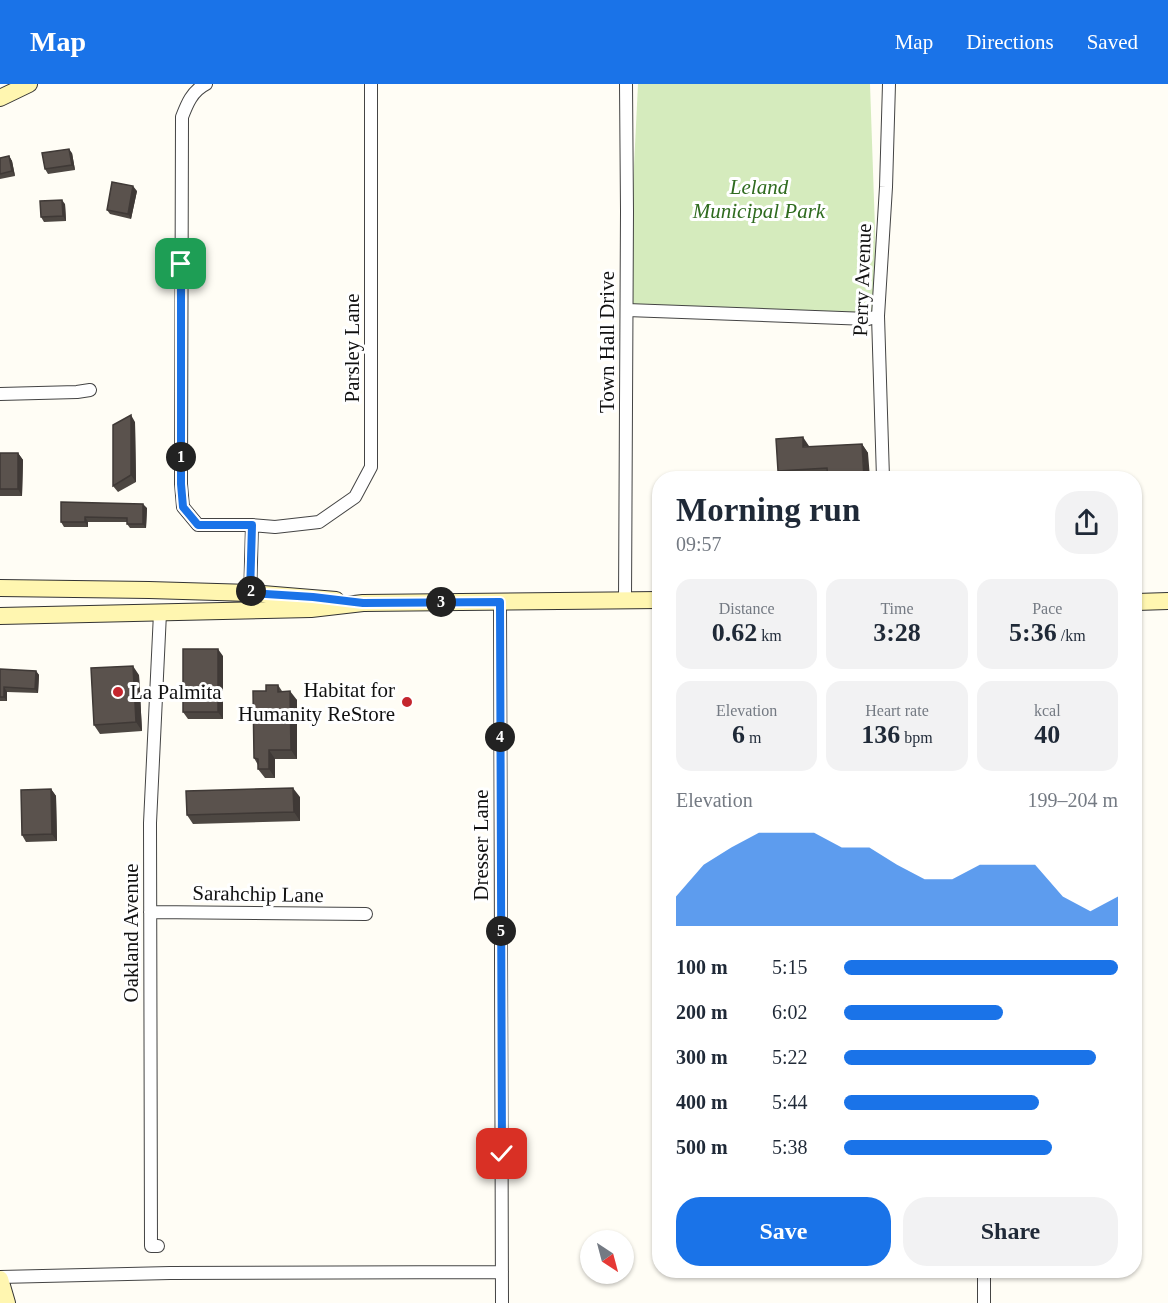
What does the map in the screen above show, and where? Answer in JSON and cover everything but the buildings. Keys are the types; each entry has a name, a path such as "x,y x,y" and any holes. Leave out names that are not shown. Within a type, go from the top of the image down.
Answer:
{"main road":[{"path":"0,98 29,84"},
{"path":"0,588 250,593 363,603"},
{"path":"0,616 311,609 363,603 652,600"},
{"path":"1142,602 1168,601"},
{"path":"0,1278 7,1303"}],"street":[{"name":"Parsley Lane","path":"206,84 200,87 186,104 182,117 181,484 183,507 198,525 275,527 319,522 355,497 371,467 371,84"},
{"name":"Town Hall Drive","path":"625,600 626,84"},
{"name":"Perry Avenue","path":"883,471 878,316 886,187 889,84"},
{"path":"627,310 868,319 878,316"},
{"path":"0,394 90,390"},
{"path":"250,611 252,525"},
{"name":"Dresser Lane","path":"500,602 502,1303"},
{"name":"Oakland Avenue","path":"158,1246 151,1246 150,823 160,613"},
{"name":"Sarahchip Lane","path":"150,912 366,914"},
{"path":"0,1278 170,1273 502,1272"},
{"path":"984,1278 984,1303"}],"green space":[{"name":"Leland Municipal Park","path":"638,84 870,84 878,316 627,310"}],"place":[{"name":"La Palmita","path":"118,692"},
{"name":"Habitat for Humanity ReStore","path":"407,702"}],"route":[{"path":"181,264 181,484 183,507 198,525 252,525 250,593 363,603 500,602 502,1154"}]}
